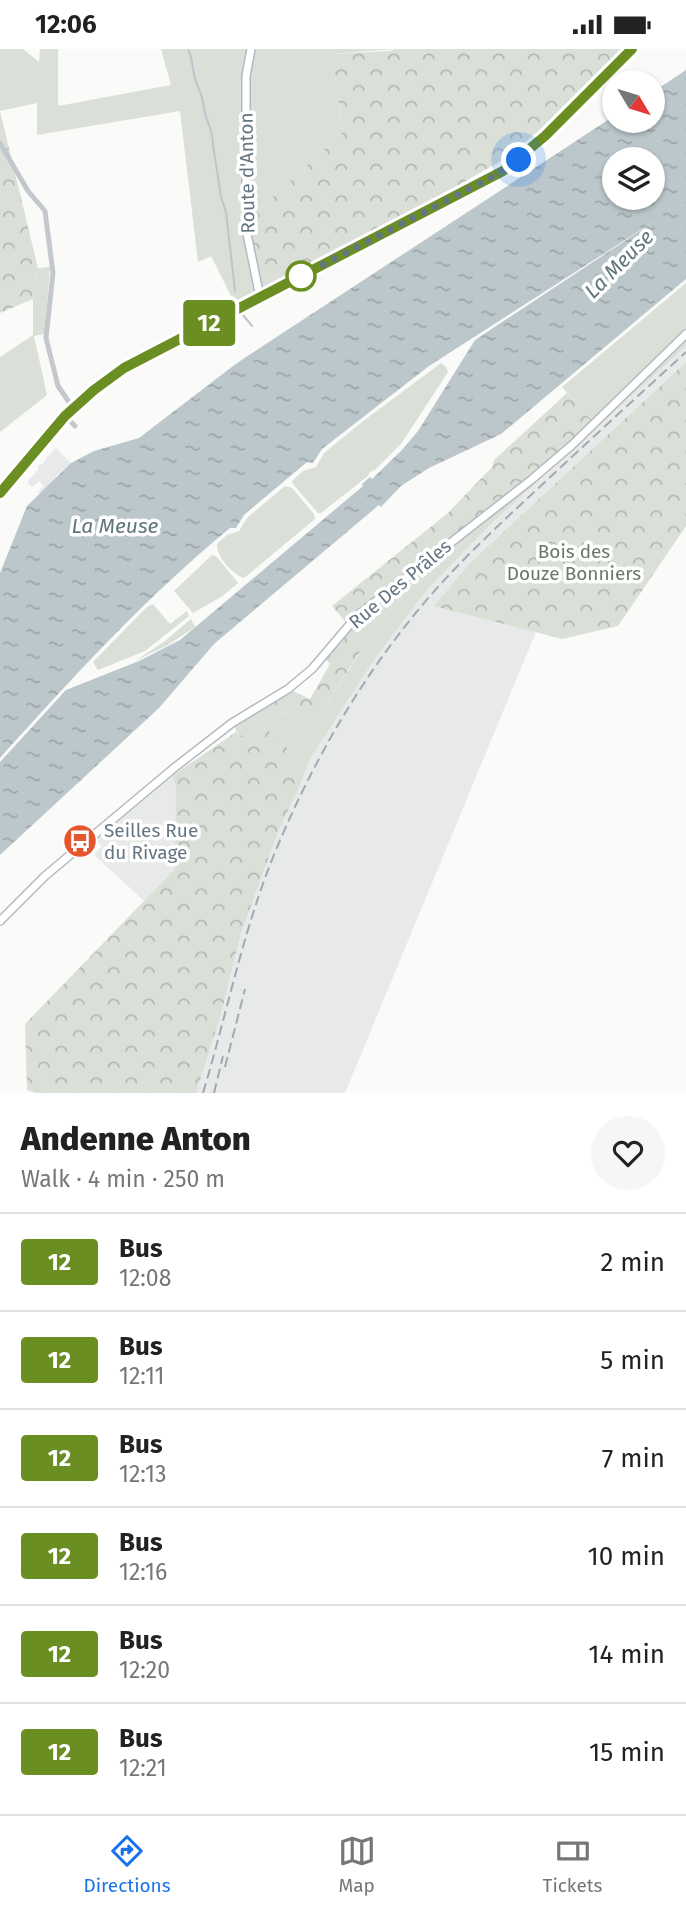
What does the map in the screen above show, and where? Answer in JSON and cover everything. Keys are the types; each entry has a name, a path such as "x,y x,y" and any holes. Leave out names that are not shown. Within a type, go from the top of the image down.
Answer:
{"main road":[{"path":"0,493 65,416 124,368 503,171 545,136 632,49"}],"street":[{"name":"Route d'Anton","path":"251,49 246,76 246,229 260,297"},
{"path":"0,143 29,191 45,211 53,272 46,338 58,386 73,408"},
{"name":"Rue Des Prâles","path":"0,922 45,876 106,824 232,723 288,689 312,669 357,616 572,445 686,334"},
{"path":"65,416 75,426"}],"shaded area":[{"path":"686,345 686,362 469,564 435,605 536,632 345,1093 196,1093 221,1014 241,933 278,832 310,759 376,657 427,590 493,522"},
{"path":"56,448 71,463 56,476 76,497 56,511 38,492 44,486 39,481 32,487 27,482"},
{"path":"172,776 176,788 174,870 144,901 94,855 102,846 93,838"}],"green space":[{"path":"0,49 23,49 39,62 40,49 58,49 58,106 171,85 161,49 395,49 332,54 343,132 246,222 260,297 237,308 211,256 198,262 180,111 37,135 37,103 0,111"},
{"path":"623,49 567,106 516,152 443,194 263,288 246,222 343,132 332,54"},
{"path":"0,111 38,268 33,299 0,313"},
{"path":"50,267 45,334 34,336 47,395 0,432 0,357 33,335 33,299 38,268"},
{"path":"686,283 686,346 493,522 427,590 376,657 348,700 310,759 298,789 287,749 239,737 234,726 256,712 266,721 286,712 312,725 361,652 349,645 357,635 376,623 466,540 464,532 594,423 562,387"},
{"name":"Bois des Douze Bonniers","path":"686,362 686,526 618,626 562,639 434,606 469,564"},
{"path":"441,363 448,372 401,444 368,476 318,513 292,481 303,471 316,467 324,453"},
{"path":"567,393 595,424 464,531 466,540 376,623 358,635 349,645 361,651 312,725 286,712 266,721 256,712 291,690 310,699 330,664 323,656 349,626 332,606 448,513 492,467 494,460"},
{"path":"285,486 292,488 314,514 315,519 244,578 230,569 222,559 217,544 227,535 239,531 247,518"},
{"path":"212,555 217,557 238,583 221,597 193,613 174,591"},
{"path":"153,604 170,624 187,611 189,616 145,651 98,670 93,662"},
{"path":"191,619 195,627 168,645 135,661 165,641"},
{"path":"260,723 288,749 298,789 278,832 241,933 221,1014 196,1093 36,1093 27,1090 25,1024 174,870 176,788 172,776 236,732 239,737"}],"water":[{"name":"La Meuse","path":"686,70 686,279 501,434 429,468 401,486 381,507 379,505 214,644 159,708 0,855 0,762 66,690 139,661 180,640 363,486 370,477 372,479 401,451 418,431 475,340 664,215 429,366 322,449 313,463 307,462 244,515 236,528 230,528 169,582 83,668 0,758 0,573 27,506 71,463 94,451 139,438 237,363 602,124 602,133 665,133 665,84"}],"waterway":[{"path":"188,49 212,135 221,197 226,212 235,291"},
{"path":"243,315 252,326"}],"railway":[{"path":"203,1093 266,875 307,782 358,692 397,636 464,559 686,352"},
{"path":"225,1067 245,989"},
{"path":"214,1093 223,1056"}],"bus line":[{"name":"12","path":"0,493 65,416 124,368 503,171 545,136 632,49"}],"place":[{"name":"Seilles Rue du Rivage","path":"80,841"}],"route":[{"path":"301,276 496,175 519,160"}]}
